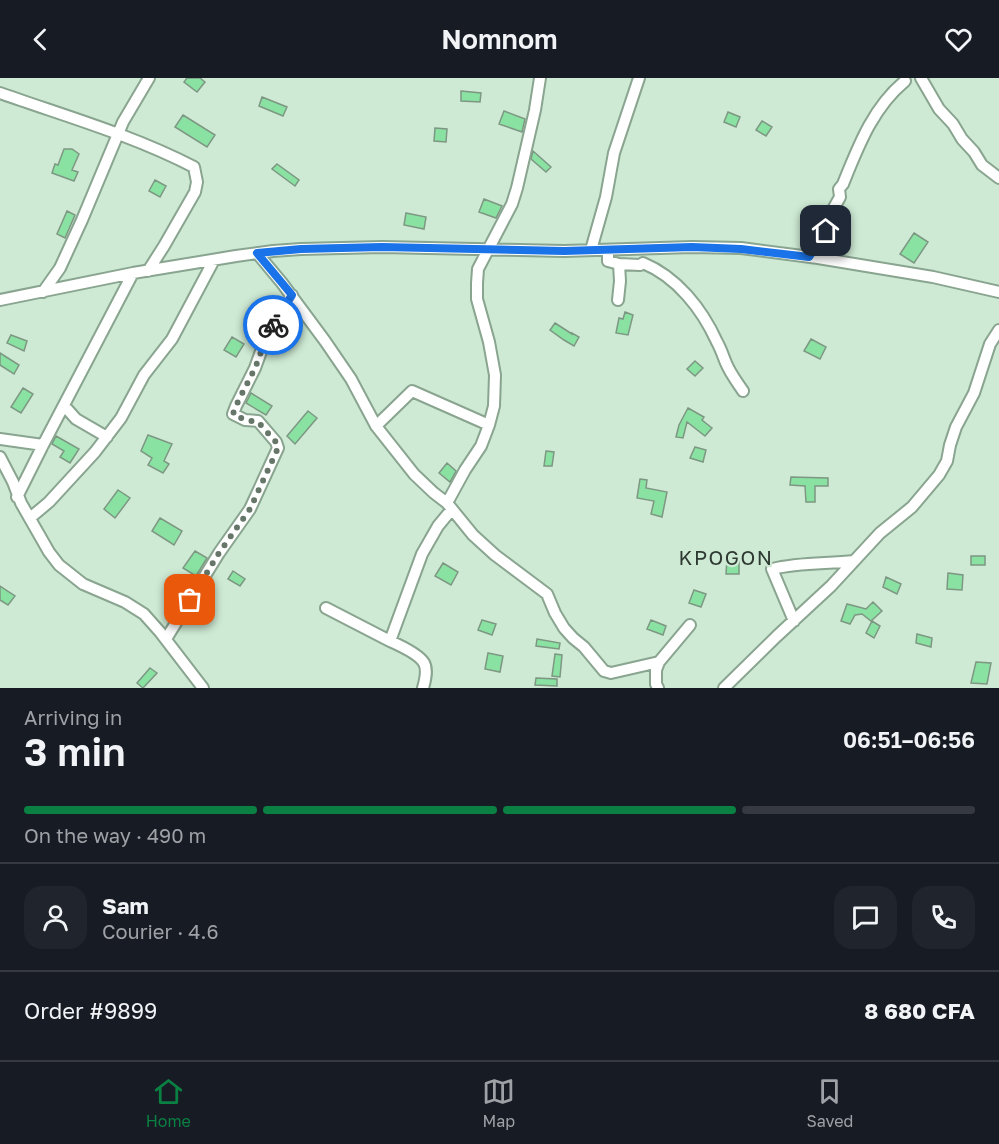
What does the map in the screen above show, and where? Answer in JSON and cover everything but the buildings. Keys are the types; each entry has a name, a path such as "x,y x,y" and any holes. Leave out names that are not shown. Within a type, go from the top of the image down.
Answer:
{"street":[{"path":"43,292 60,268 123,122 149,78"},
{"path":"390,641 422,555 449,506 465,470 481,446 489,425 494,406 495,375 477,299 478,269 512,204 535,110 540,78"},
{"path":"591,250 606,197 614,153 639,78"},
{"path":"921,78 939,109 953,124 982,165 999,178"},
{"path":"809,257 826,231 831,213 840,196 839,189 858,146 889,96 905,81"},
{"path":"0,93 118,133 194,167 197,182 195,192 148,271"},
{"path":"0,300 133,273 257,253 301,249 382,247 564,251 692,247 741,249 809,257 933,277 999,292"},
{"path":"608,250 608,261 640,266 643,263 662,272 691,299 716,338 726,364 743,391"},
{"path":"257,253 292,295 351,379 376,426 414,474 449,506 473,535 495,555 547,594 564,628 604,671 611,673 659,662"},
{"path":"30,518 49,502 95,452 122,418 144,375 172,339 214,260"},
{"path":"618,300 619,264"},
{"path":"17,497 133,273"},
{"path":"166,639 219,553 250,509 278,448 276,442 258,422 245,420 233,414 255,368 268,332 292,295"},
{"path":"724,688 831,586 880,533 912,507 939,475 947,461 956,427 974,393 990,344 999,330"},
{"path":"376,426 412,391 489,425"},
{"path":"63,408 76,419 107,437"},
{"path":"0,440 42,445"},
{"path":"0,457 13,482 17,497 59,565 83,584 125,602 144,614 166,639 202,688"},
{"path":"794,621 772,569 806,563 854,561"},
{"path":"326,608 417,656 424,662 426,671 423,688"},
{"path":"658,688 656,670 659,662 690,625"}],"way so far":[{"path":"190,600 250,509 278,448 276,442 258,422 245,420 233,414 273,325"}],"district":[{"name":"KPOGON","path":"726,557"}],"route":[{"path":"273,325 292,295 257,253 301,249 382,247 564,251 692,247 741,249 809,257 826,231"}]}
